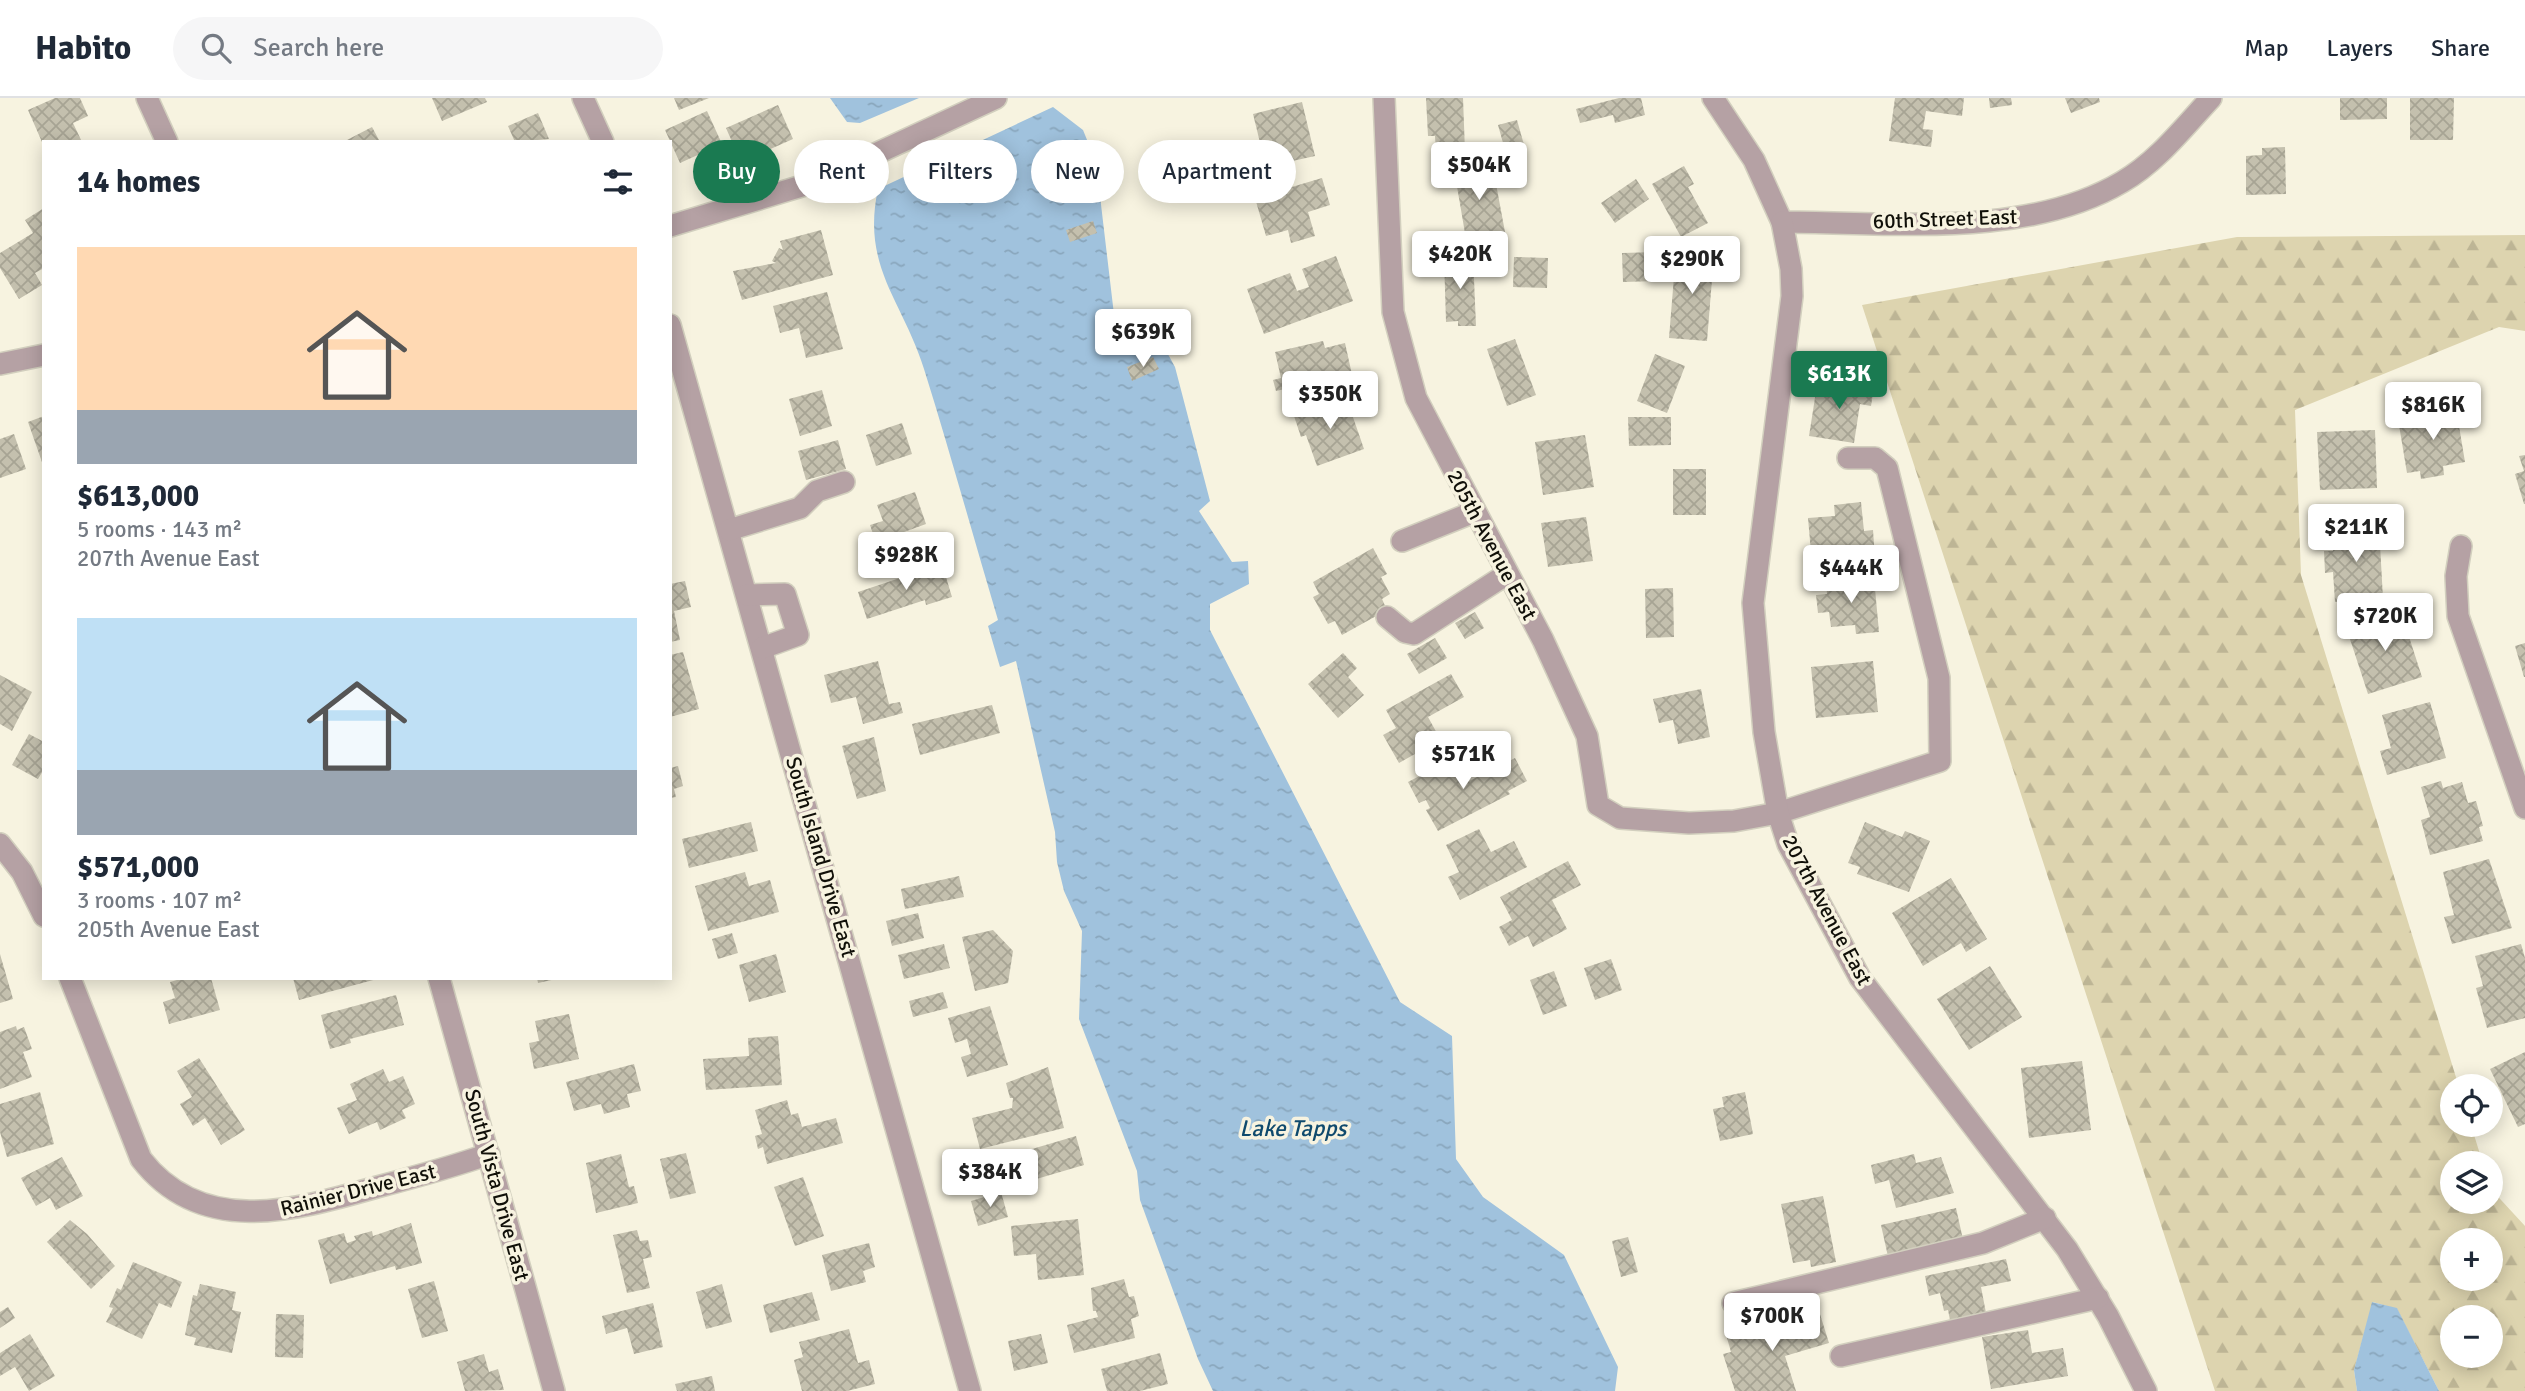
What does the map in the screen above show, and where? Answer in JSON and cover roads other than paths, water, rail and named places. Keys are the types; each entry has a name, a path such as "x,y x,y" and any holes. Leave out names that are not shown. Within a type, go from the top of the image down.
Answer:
{"street":[{"path":"146,98 166,140"},
{"path":"583,98 602,140"},
{"path":"672,225 816,182 996,98"},
{"name":"205th Avenue East","path":"1384,98 1393,312 1416,398 1543,640 1587,736 1598,805 1620,818 1689,823 1734,821 1779,813"},
{"path":"1713,98 1754,160 1782,222"},
{"name":"60th Street East","path":"1782,222 2003,220 2066,207 2124,182 2169,144 2211,98"},
{"name":"207th Avenue East","path":"1782,222 1791,269 1791,309 1753,603 1758,687 1779,813 1788,844 1860,978 2045,1218 2098,1298 2146,1391"},
{"name":"South Island Drive East","path":"672,332 970,1391"},
{"path":"0,364 42,355"},
{"path":"1779,813 1940,761 1939,678 1887,468 1875,458 1848,457"},
{"path":"729,530 800,509 817,491 844,482"},
{"path":"1402,541 1474,512"},
{"path":"2461,546 2456,576 2458,616 2518,762 2525,808"},
{"path":"1387,617 1405,632 1414,634 1507,574"},
{"path":"747,595 785,594 798,635 762,648"},
{"path":"0,844 22,872 42,912"},
{"name":"Rainier Drive East","path":"71,980 141,1159 153,1174 188,1198 233,1211 297,1208 489,1154"},
{"name":"South Vista Drive East","path":"440,980 554,1391"},
{"path":"1733,1303 1983,1243 2045,1218"},
{"path":"1841,1356 2098,1298"}],"water":[{"path":"830,98 919,98 860,123 847,122"},
{"name":"Lake Tapps","path":"1053,107 1083,130 1087,140 1031,140 1031,203 1101,203 1115,323 1147,316 1175,367 1210,501 1199,511 1232,562 1248,561 1249,584 1210,604 1210,630 1400,1002 1452,1036 1456,1159 1483,1197 1564,1255 1618,1367 1615,1391 1213,1391 1198,1359 1140,1200 1137,1171 1079,1019 1082,931 1064,891 1057,862 1055,832 1016,661 1000,667 988,626 998,620 924,369 887,283 875,240 876,203 889,203 889,184 903,177 903,203 1017,203 1017,140 983,140"},
{"path":"2372,1302 2397,1308 2439,1391 2357,1391 2354,1370"}]}
